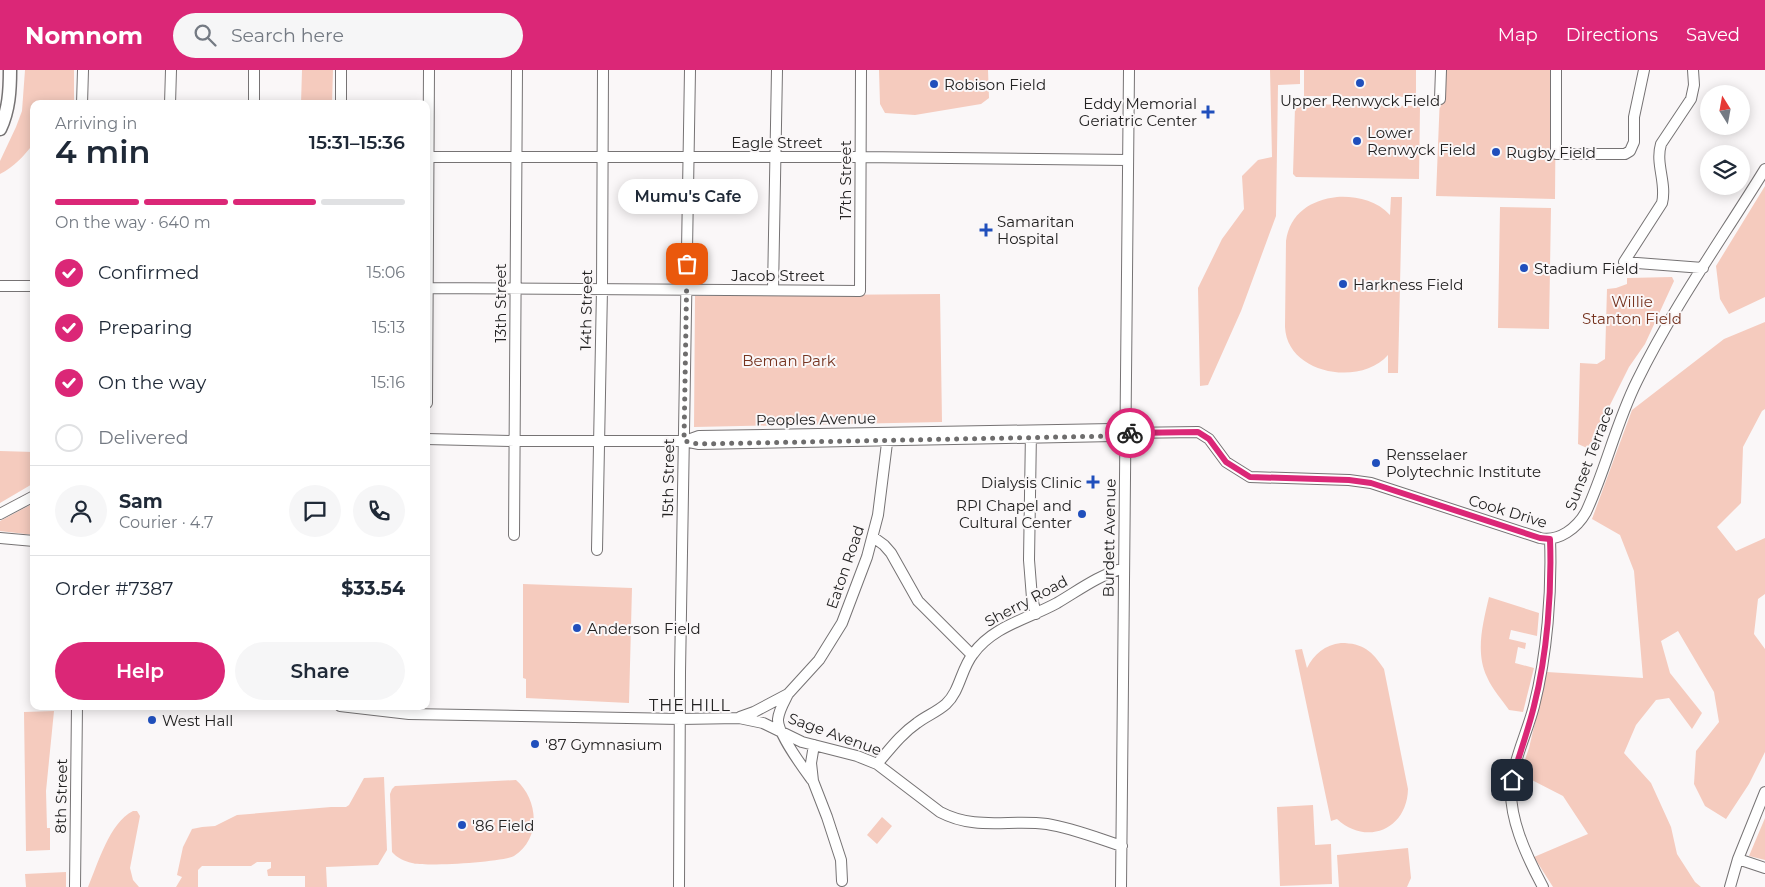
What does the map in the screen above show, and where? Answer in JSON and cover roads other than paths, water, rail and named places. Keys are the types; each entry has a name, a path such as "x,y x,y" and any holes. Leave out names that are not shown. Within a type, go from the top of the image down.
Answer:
{"main road":[{"path":"0,129 5,118 10,92 10,70"}],"street":[{"path":"82,100 83,70"},
{"path":"170,100 171,70"},
{"path":"254,70 254,100"},
{"path":"341,70 341,100"},
{"path":"429,70 429,100"},
{"name":"13th Street","path":"514,535 516,70"},
{"name":"14th Street","path":"596,550 602,289 603,70"},
{"name":"15th Street","path":"679,887 690,70"},
{"path":"773,290 777,70"},
{"name":"17th Street","path":"860,291 861,70"},
{"name":"Burdett Avenue","path":"1121,887 1129,70"},
{"path":"1440,99 1441,70"},
{"path":"1556,70 1556,154 1625,154 1630,152 1634,142 1634,117 1644,70"},
{"path":"1693,70 1694,86 1691,99 1661,144 1659,152 1663,193 1662,203 1624,262 1703,268"},
{"name":"Eagle Street","path":"430,157 775,158 860,156 1128,160"},
{"name":"Sunset Terrace","path":"1550,539 1571,530 1586,512 1624,407 1647,359 1765,169"},
{"path":"0,286 30,286"},
{"name":"Jacob Street","path":"430,288 860,291"},
{"name":"Peoples Avenue","path":"430,439 514,442 684,441 698,444 1031,434 1113,429 1125,433 1198,432 1209,439 1226,462 1250,477 1361,481 1456,511"},
{"path":"1031,434 1029,560 1032,598 1036,614"},
{"name":"Eaton Road","path":"780,732 778,721 782,704 788,694 819,660 842,623 873,537 878,515 888,437"},
{"path":"0,514 30,498"},
{"name":"Cook Drive","path":"1456,511 1540,538 1550,539"},
{"path":"873,537 888,549 918,601 972,655"},
{"path":"0,538 30,541"},
{"path":"1544,887 1527,859 1515,822 1512,780 1534,706 1543,657 1551,560 1550,539"},
{"name":"Sherry Road","path":"877,764 902,735 947,703 956,691 972,655 982,642 1007,625 1036,614 1108,572 1124,568"},
{"name":"Eaton Road","path":"739,718 788,694"},
{"name":"8th Street","path":"75,887 77,710"},
{"name":"Sage Avenue","path":"401,710 409,714 739,718 763,723 802,742 856,756 877,764 940,812 960,821 992,824 1046,824 1122,846"},
{"path":"780,732 813,781 839,852 842,881"},
{"path":"813,781 811,763 814,744"},
{"path":"1730,887 1738,859 1765,792"},
{"path":"1738,859 1765,868"}],"place":[{"name":"Upper Renwyck Field","path":"1360,83"},
{"name":"Robison Field","path":"934,84"},
{"name":"Eddy Memorial Geriatric Center","path":"1208,112"},
{"name":"Lower Renwyck Field","path":"1357,141"},
{"name":"Rugby Field","path":"1496,152"},
{"name":"Samaritan Hospital","path":"986,230"},
{"name":"Mumu's Cafe","path":"687,264"},
{"name":"Stadium Field","path":"1524,268"},
{"name":"Harkness Field","path":"1343,284"},
{"name":"Rensselaer Polytechnic Institute","path":"1376,463"},
{"name":"Dialysis Clinic","path":"1093,482"},
{"name":"RPI Chapel and Cultural Center","path":"1082,514"},
{"name":"Anderson Field","path":"577,628"},
{"name":"West Hall","path":"152,720"},
{"name":"'87 Gymnasium","path":"535,744"},
{"name":"'86 Field","path":"462,825"}],"district":[{"name":"THE HILL","path":"690,705"}],"park label":[{"name":"Willie Stanton Field","path":"1632,310"},
{"name":"Beman Park","path":"789,360"}]}
